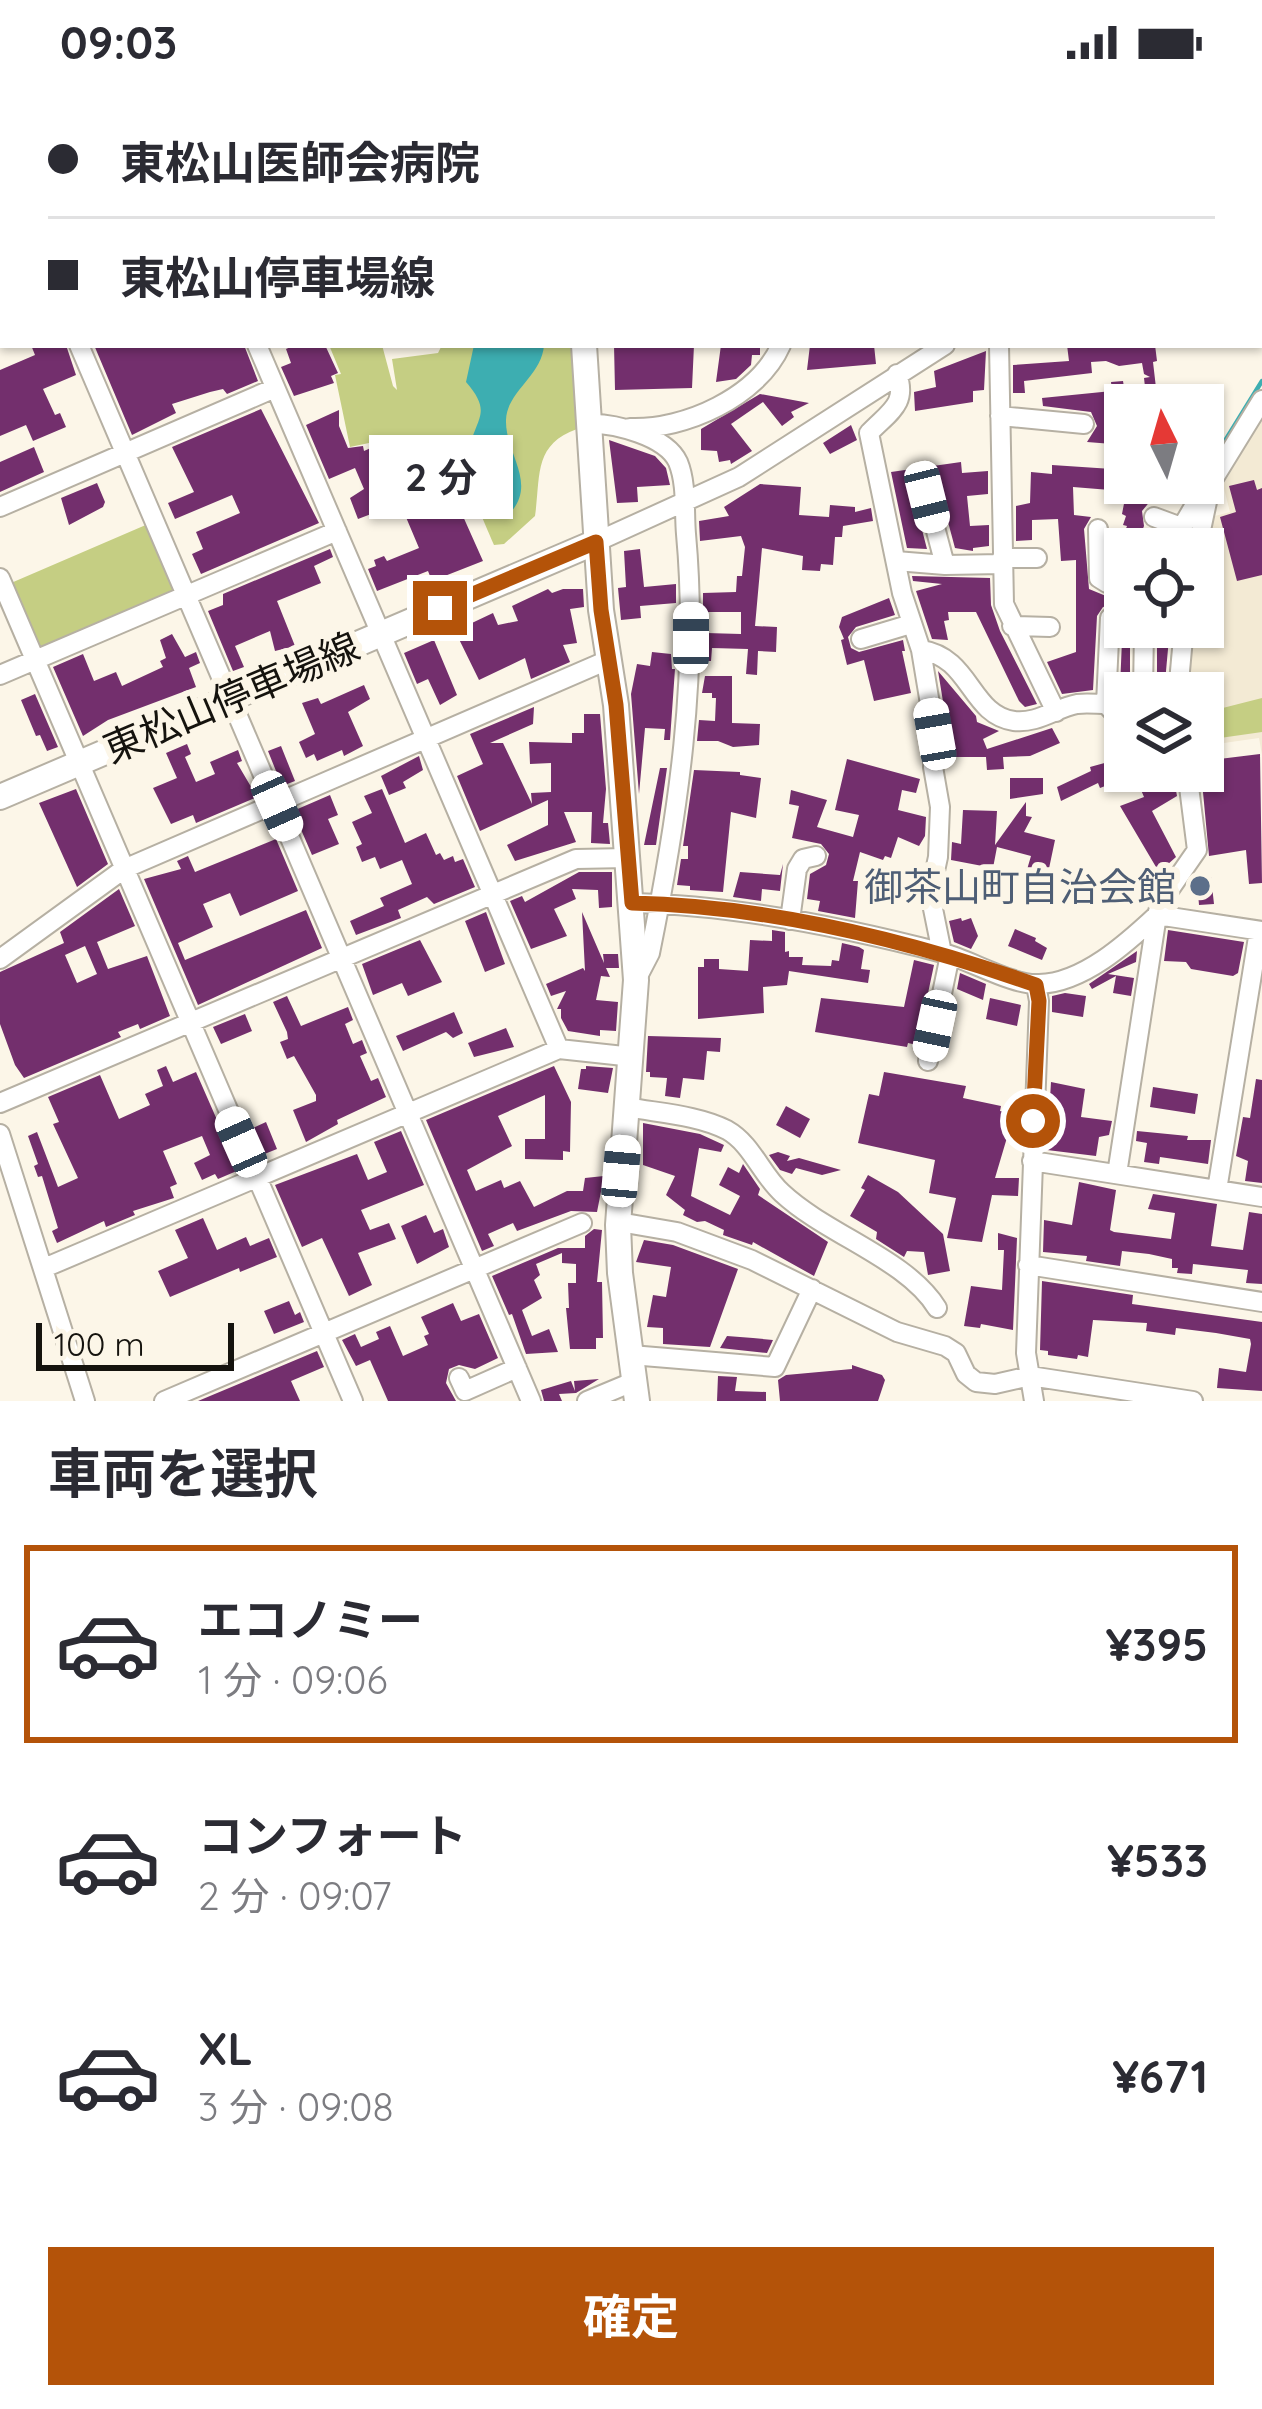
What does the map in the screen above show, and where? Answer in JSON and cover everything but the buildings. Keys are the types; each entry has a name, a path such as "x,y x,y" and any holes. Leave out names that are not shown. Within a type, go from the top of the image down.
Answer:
{"main road":[{"path":"584,348 596,542 616,705 636,980 619,1222 620,1273 634,1379"},
{"name":"東松山停車場線","path":"0,797 596,542"}],"street":[{"path":"943,84 965,84"},
{"path":"80,348 530,1401"},
{"path":"258,348 559,1049"},
{"path":"589,424 630,428 673,424 741,391 760,376 779,348"},
{"path":"596,542 739,477 940,348"},
{"path":"999,348 1004,604 1056,712"},
{"path":"897,374 903,391 900,400 869,433 911,624 921,650 935,734 933,767 940,807 931,894 946,954 928,1061"},
{"path":"0,507 275,388"},
{"path":"1224,459 1262,400"},
{"path":"1000,416 1084,424"},
{"path":"630,428 676,458 691,605 683,751 650,953 636,980"},
{"path":"927,497 944,565"},
{"path":"1154,517 1181,526 1195,504"},
{"path":"1097,530 1104,581"},
{"path":"0,675 337,531"},
{"path":"896,561 944,565 1037,558"},
{"path":"0,578 353,1401"},
{"path":"861,639 911,624"},
{"path":"1012,626 1050,627"},
{"path":"921,650 937,652 952,663 990,713 1013,721 1031,721 1077,704 1104,704"},
{"path":"0,959 124,869 608,660"},
{"path":"1117,1174 1157,915 1197,850 1190,792"},
{"path":"790,920 797,869 803,859 816,856"},
{"path":"0,1103 576,860 628,858"},
{"path":"632,903 790,920 946,954 1036,985 1093,965 1131,940 1157,915"},
{"path":"1157,915 1261,931 1217,1190"},
{"path":"1034,1401 1026,1353 1036,985"},
{"path":"44,1268 559,1049 633,1057"},
{"path":"627,1107 726,1130 747,1147 779,1191 837,1235 911,1277 938,1308"},
{"path":"0,1134 85,1401"},
{"path":"1031,1161 1262,1197"},
{"path":"619,1222 677,1232 812,1289 897,1332 945,1346 956,1353 966,1374 985,1385 1030,1376 1193,1401"},
{"path":"164,1401 196,1395 324,1333 582,1223"},
{"path":"1028,1265 1262,1302"},
{"path":"587,1401 634,1379 776,1367 812,1289"},
{"path":"460,1378 465,1390 517,1368"}],"shaded area":[{"path":"1262,418 1262,755 1259,738 1224,743 1224,672 1184,672 1186,648 1224,648 1224,528 1207,528 1207,518 1230,512 1224,483"}],"green space":[{"path":"330,348 383,348 397,390 392,359 438,353 440,348 572,348 577,429 546,453 535,516 504,544 494,545 463,480 427,447 407,435 350,447 335,375 341,374"},
{"path":"148,524 177,591 48,651 37,643 11,583"},
{"path":"1262,698 1262,732 1224,737 1224,708"}],"water":[{"path":"473,348 543,348 537,366 512,400 506,420 521,478 518,501 511,512 495,507 488,476 469,450 481,408 466,382"}],"waterway":[{"path":"1224,442 1262,381"},
{"path":"1172,672 1174,648"}],"place":[{"name":"御茶山町自治会館","path":"1200,886"}],"route":[{"path":"440,608 596,542 616,705 632,903 790,920 942,953 1036,985 1033,1121"}]}
